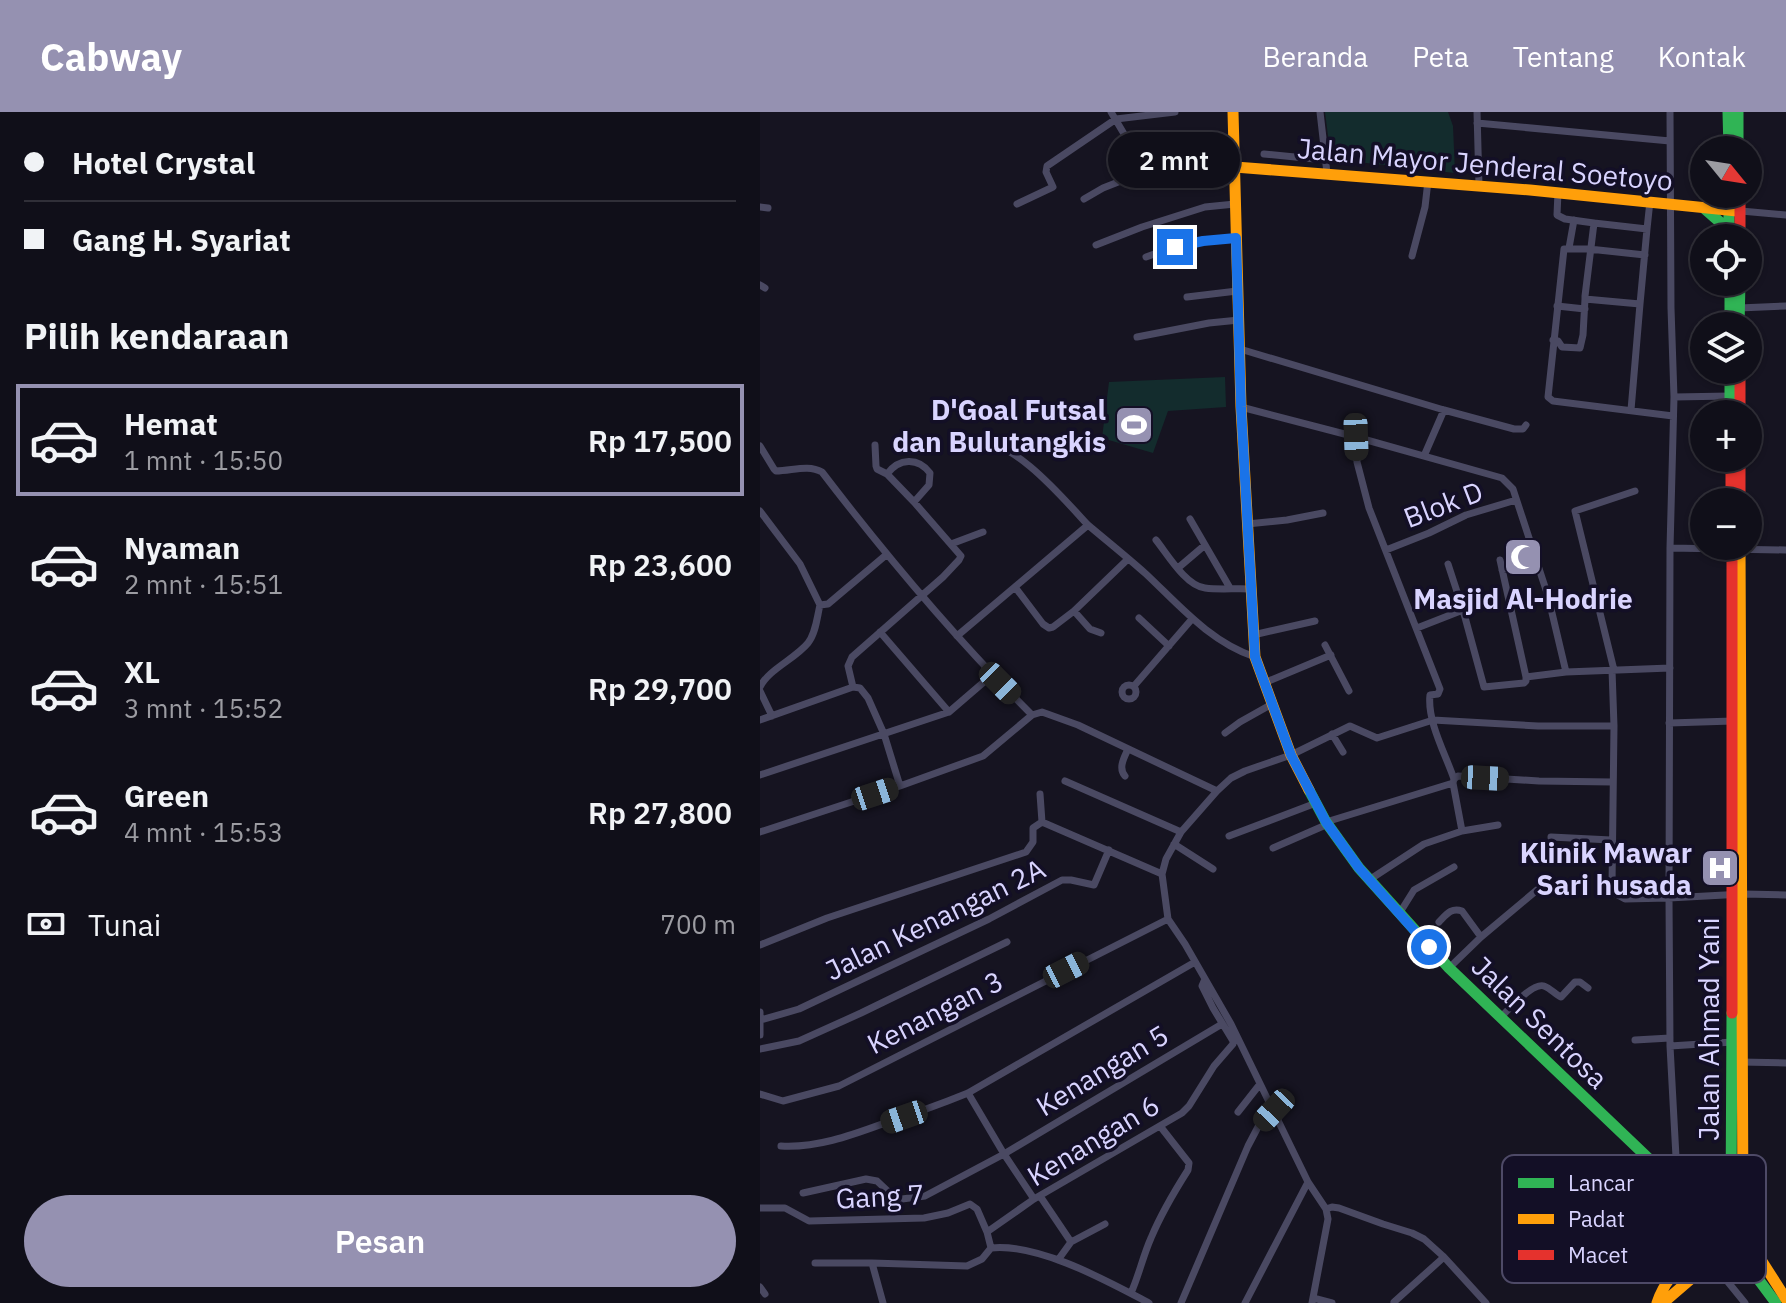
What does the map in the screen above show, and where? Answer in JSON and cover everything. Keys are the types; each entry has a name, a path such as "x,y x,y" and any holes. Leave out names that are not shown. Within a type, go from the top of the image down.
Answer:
{"main road":[{"name":"Jalan Sentosa","path":"1233,112 1241,407 1253,635 1255,657 1291,755 1327,823 1369,880 1449,968 1644,1155"},
{"path":"1728,112 1729,136"},
{"path":"1738,112 1738,136"},
{"name":"Jalan Mayor Jenderal Soetoyo","path":"1235,167 1479,185 1735,211"},
{"path":"1734,208 1737,224"},
{"path":"1732,224 1736,208"},
{"path":"1705,209 1722,224"},
{"path":"1739,296 1739,312"},
{"path":"1730,384 1730,400"},
{"name":"Jalan Ahmad Yani","path":"1733,1155 1738,895 1733,721 1736,560"},
{"name":"Jalan Ahmad Yani","path":"1736,560 1736,1155"},
{"path":"1766,1268 1786,1299"},
{"path":"1660,1303 1666,1283"},
{"path":"1660,1303 1684,1283"},
{"path":"1761,1283 1776,1303"}],"street":[{"path":"1017,204 1053,187 1046,172 1047,166 1113,116 1175,112"},
{"path":"1320,112 1327,173"},
{"path":"1477,112 1479,185"},
{"path":"1670,112 1674,397 1670,548 1669,898 1670,1042 1676,1155"},
{"path":"1113,116 1147,176 1198,156 1235,149"},
{"path":"1477,123 1670,141"},
{"path":"1264,154 1325,160"},
{"path":"1084,199 1103,188 1143,173"},
{"path":"1412,256 1425,207 1428,181"},
{"path":"1558,192 1557,215 1647,229"},
{"path":"1631,410 1650,201"},
{"path":"1096,245 1205,207 1235,204"},
{"path":"1735,211 1786,215"},
{"path":"1569,248 1574,220"},
{"path":"1553,340 1562,347 1580,348 1594,223"},
{"path":"1146,257 1203,241 1236,238"},
{"path":"1645,255 1591,249 1563,250 1547,394 1553,401 1673,416"},
{"path":"1187,297 1237,291"},
{"path":"1585,299 1640,304"},
{"path":"1557,306 1585,309"},
{"path":"1739,308 1786,306"},
{"path":"1137,337 1239,320"},
{"path":"1240,349 1514,429 1523,429 1526,425"},
{"path":"1674,397 1730,396"},
{"path":"1241,407 1502,478 1513,489 1548,596 1566,672"},
{"path":"1424,456 1444,410"},
{"path":"1356,437 1357,462 1369,508 1440,689 1438,694 1429,697 1433,720 1453,781 1462,831"},
{"path":"980,446 992,444 1018,456 1088,525 1192,619 1234,648 1255,657"},
{"path":"853,687 849,660 961,556 887,474 877,469 875,445"},
{"path":"760,446 776,471 815,468 822,472 921,596 1032,715"},
{"path":"887,474 898,463 917,462 925,466 930,473 929,485 914,502"},
{"path":"1635,491 1575,511 1613,670 1611,840 1614,893 1625,899 1786,895"},
{"name":"Blok D","path":"1386,550 1466,515 1516,500"},
{"path":"760,511 800,564 820,605 808,642 760,686 772,716"},
{"path":"1247,524 1323,513"},
{"path":"1190,519 1230,588"},
{"path":"957,636 1088,525"},
{"path":"951,544 983,532"},
{"path":"1156,540 1194,585 1251,589"},
{"path":"1178,568 1205,545"},
{"path":"1670,548 1690,548"},
{"path":"1762,549 1786,550"},
{"path":"820,605 828,604 886,555"},
{"path":"1015,587 1049,628 1074,611 1128,559"},
{"path":"1448,564 1484,687 1524,683 1526,677 1500,560"},
{"path":"1502,570 1536,560"},
{"path":"1417,628 1463,610"},
{"path":"1074,611 1090,629 1101,633"},
{"path":"1139,618 1169,646"},
{"path":"1134,686 1192,619"},
{"path":"1253,635 1315,621"},
{"path":"880,632 949,712"},
{"path":"1325,645 1349,691"},
{"path":"1264,683 1331,655"},
{"path":"1526,677 1566,672 1670,668"},
{"path":"760,775 949,712 992,675"},
{"path":"760,720 853,687 860,688 865,692 884,734 900,786"},
{"path":"1225,733 1272,704"},
{"path":"760,832 983,756 1032,715 1042,712 1078,725 1217,791"},
{"path":"1332,1303 1313,1300 1328,1219 1326,1209 1308,1182 1231,1024 1168,919 1162,874 1166,859 1181,832 1231,778 1291,755 1350,726 1377,738 1433,720 1538,726 1614,726"},
{"path":"1669,723 1733,721"},
{"path":"1332,734 1343,752"},
{"path":"1125,776 1121,771 1128,749"},
{"path":"1273,848 1327,823 1453,781 1458,776 1612,782"},
{"path":"1065,781 1181,832"},
{"path":"1040,794 1042,822"},
{"path":"1229,836 1316,803"},
{"name":"Jalan Kenangan 2A","path":"760,945 827,918 1026,852 1033,842 1033,828 1042,822 1162,874"},
{"path":"1369,880 1424,844 1462,831 1498,825"},
{"path":"1551,837 1611,840"},
{"path":"1174,844 1213,869"},
{"name":"Jalan Kenangan 2A","path":"761,1016 799,1009 989,919 1062,880 1094,885 1109,850"},
{"path":"1399,914 1414,890 1454,867"},
{"path":"1449,968 1537,890"},
{"path":"1439,922 1449,912 1462,911 1481,937"},
{"name":"Kenangan 3","path":"760,1094 783,1101 839,1086 1168,919"},
{"path":"760,1049 799,1041 1007,942"},
{"path":"781,1146 833,1141 968,1093 1195,962"},
{"name":"Kenangan 6","path":"987,1232 1037,1198 1185,1111 1233,1041 1202,986 1205,979"},
{"path":"1500,1018 1537,986 1544,986 1558,997 1564,996 1575,982 1588,988"},
{"path":"760,1035 761,1016"},
{"name":"Kenangan 5","path":"803,1193 871,1179 894,1197 918,1198 1004,1154 1222,1024"},
{"path":"1635,1040 1733,1042"},
{"path":"1737,1062 1786,1063"},
{"path":"1238,1112 1260,1084"},
{"path":"968,1093 1004,1154 1071,1242"},
{"path":"1181,1303 1248,1146 1258,1127 1274,1110"},
{"path":"1131,1293 1162,1213 1188,1170 1189,1163 1160,1126"},
{"path":"1245,1303 1308,1182"},
{"name":"Gang 7","path":"760,1208 785,1208 813,1221 924,1218 970,1204 977,1209 987,1232"},
{"path":"1326,1209 1339,1208 1424,1239 1486,1303"},
{"path":"1058,1260 1071,1242 1105,1224"},
{"path":"987,1232 991,1248"},
{"path":"815,1263 967,1266 982,1259 991,1248 1017,1247 1058,1260 1149,1303"},
{"path":"1394,1302 1444,1257"},
{"path":"872,1263 883,1303"},
{"path":"1729,1283 1745,1303"}],"green space":[{"path":"1325,112 1448,112 1453,126 1455,173 1331,159"},
{"name":"D'Goal Futsal dan Bulutangkis","path":"1225,377 1226,407 1168,411 1153,453 1102,438 1109,382"}],"traffic: fast":[{"path":"1728,112 1729,136"},
{"path":"1738,112 1738,136"},
{"path":"1729,208 1729,224"},
{"path":"1705,209 1722,224"},
{"path":"1730,296 1730,312"},
{"path":"1739,312 1740,296"},
{"path":"1730,384 1730,400"},
{"path":"1309,790 1326,822 1359,868 1449,968 1645,1155"},
{"path":"1731,1155 1732,1013"},
{"path":"1761,1283 1776,1303"}],"traffic: slow":[{"path":"1233,112 1241,407 1255,657 1291,755 1309,790"},
{"path":"1235,167 1530,190 1737,211"},
{"path":"1740,560 1743,1155"},
{"path":"1766,1268 1786,1299"},
{"path":"1657,1303 1667,1283"},
{"path":"1663,1303 1686,1283"}],"traffic: jam":[{"path":"1740,208 1740,224"},
{"path":"1740,384 1740,400"},
{"path":"1731,472 1731,488"},
{"path":"1740,472 1740,488"},
{"path":"1732,560 1732,1013"}],"place":[{"name":"D'Goal Futsal dan Bulutangkis","path":"1134,425"},
{"name":"Masjid Al-Hodrie","path":"1523,557"},
{"name":"Klinik Mawar Sari husada","path":"1720,868"}],"route":[{"path":"1175,247 1236,238 1241,407 1255,657 1291,755 1326,822 1359,868 1429,947"}]}
